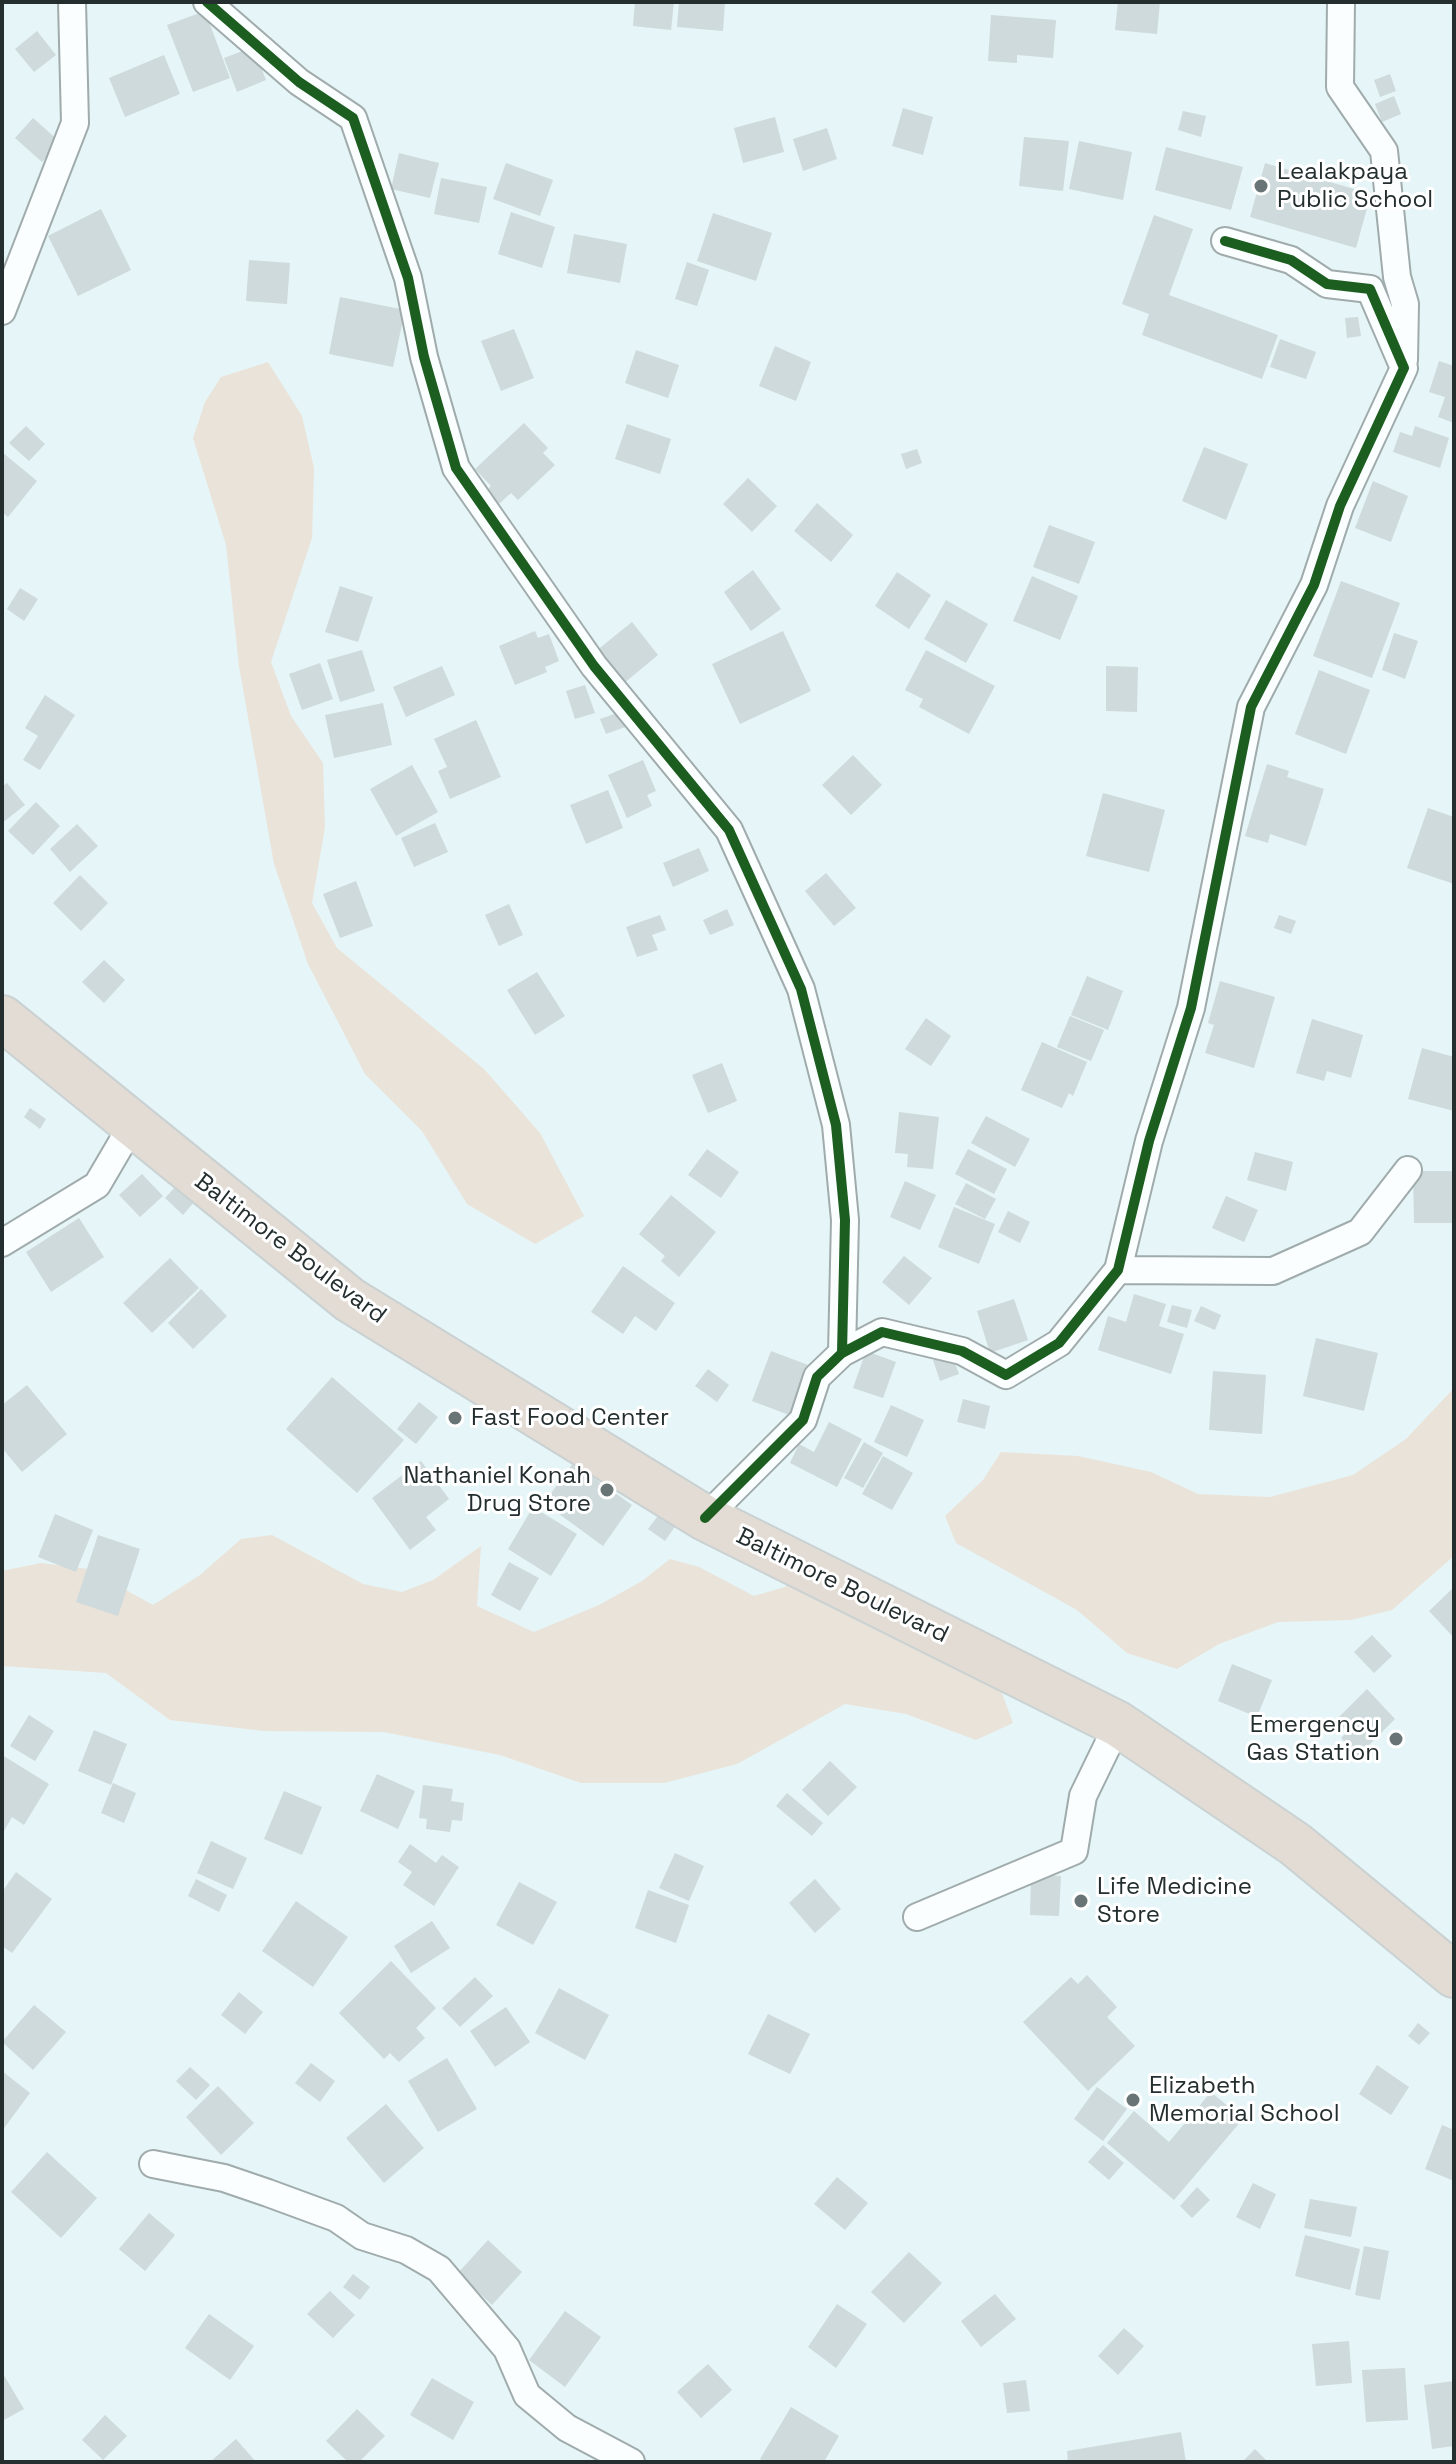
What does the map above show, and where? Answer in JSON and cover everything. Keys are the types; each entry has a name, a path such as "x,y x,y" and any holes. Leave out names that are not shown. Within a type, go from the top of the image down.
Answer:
{"highway":[{"name":"Baltimore Boulevard","path":"2,1018 131,1127 350,1300 705,1518 1118,1724 1295,1844 1454,1975"}],"street":[{"path":"2,311 75,123 72,2"},
{"path":"207,2 299,82 353,118 408,278 424,357 456,468 594,666 729,830 801,989 836,1125 845,1220 842,1353"},
{"path":"705,1518 803,1420 817,1377 842,1353 882,1332 962,1351 1006,1375 1059,1343 1118,1270 1149,1141 1191,1008 1251,707 1314,585 1340,506 1404,368 1405,304 1397,277 1384,151 1340,87 1341,2"},
{"path":"1225,241 1291,260 1327,284 1370,289 1404,368"},
{"path":"2,1243 97,1185 131,1127"},
{"path":"1118,1270 1273,1271 1360,1232 1408,1170"},
{"path":"917,1917 1074,1851 1083,1796 1118,1724"},
{"path":"153,2164 224,2178 336,2218 362,2236 406,2250 439,2269 507,2349 527,2395 567,2428 631,2462"}],"shaded area":[{"path":"268,362 302,416 314,468 312,538 271,662 291,716 323,763 325,827 312,903 337,948 484,1069 540,1133 584,1216 535,1244 467,1204 422,1131 365,1074 308,964 274,864 239,666 226,545 193,438 205,402 221,377"},
{"path":"1454,1388 1454,1556 1392,1610 1351,1620 1278,1622 1219,1644 1177,1669 1127,1653 1077,1610 956,1543 945,1516 983,1480 1001,1452 1078,1456 1151,1472 1198,1494 1270,1497 1353,1475 1406,1439"},
{"path":"272,1535 363,1584 402,1592 433,1580 481,1546 477,1606 534,1632 599,1605 642,1581 670,1559 699,1567 754,1596 785,1587 825,1563 986,1650 1013,1723 976,1740 906,1714 845,1704 737,1764 664,1783 581,1783 500,1755 384,1732 264,1731 170,1720 106,1673 2,1666 2,1571 41,1563 88,1569 153,1605 200,1575 241,1539"}],"building":[{"path":"635,2 674,2 671,30 633,26"},
{"path":"679,2 725,2 723,31 677,27"},
{"path":"1118,2 1160,2 1157,34 1115,30"},
{"path":"205,11 230,78 193,92 167,25"},
{"path":"991,15 1056,20 1053,58 1017,55 1017,63 988,61"},
{"path":"37,31 56,55 34,72 15,49"},
{"path":"253,47 266,80 237,92 224,58"},
{"path":"164,55 180,94 125,117 109,78"},
{"path":"1390,74 1396,91 1380,97 1374,80"},
{"path":"1394,96 1401,114 1382,122 1375,104"},
{"path":"903,108 933,117 923,155 892,146"},
{"path":"1183,111 1206,116 1201,137 1178,130"},
{"path":"775,117 784,152 743,163 734,128"},
{"path":"33,118 60,142 42,162 15,138"},
{"path":"827,128 837,159 803,171 793,139"},
{"path":"1024,137 1069,141 1063,191 1019,186"},
{"path":"1079,141 1132,152 1123,200 1069,189"},
{"path":"1166,147 1243,167 1231,210 1155,190"},
{"path":"399,153 439,163 430,198 391,189"},
{"path":"506,163 553,180 540,216 493,199"},
{"path":"1265,163 1371,194 1356,248 1250,217"},
{"path":"441,178 487,187 479,223 434,214"},
{"path":"101,209 131,270 78,296 48,236"},
{"path":"511,212 555,227 542,268 498,254"},
{"path":"713,213 772,233 756,281 697,261"},
{"path":"1154,215 1193,229 1169,295 1278,335 1262,379 1142,335 1149,314 1122,304"},
{"path":"574,234 627,244 620,283 567,273"},
{"path":"249,260 290,263 287,304 246,301"},
{"path":"687,262 709,270 697,306 675,299"},
{"path":"340,297 405,310 393,367 329,354"},
{"path":"1358,317 1361,336 1347,338 1345,318"},
{"path":"514,329 534,378 501,391 481,341"},
{"path":"1280,339 1316,352 1306,379 1270,367"},
{"path":"775,346 811,362 796,401 759,386"},
{"path":"636,350 679,365 668,398 625,383"},
{"path":"1439,361 1454,366 1454,423 1438,417 1445,397 1429,392"},
{"path":"524,423 548,448 543,453 555,465 518,500 511,493 499,504 486,491 491,486 475,469"},
{"path":"627,424 671,439 660,474 615,459"},
{"path":"26,426 45,444 29,461 9,443"},
{"path":"1415,426 1449,438 1440,468 1393,452 1400,432 1412,436"},
{"path":"1204,447 1248,464 1226,520 1182,501"},
{"path":"917,449 922,463 906,469 901,454"},
{"path":"2,452 37,481 8,517 2,512"},
{"path":"748,478 777,506 752,532 723,504"},
{"path":"1373,481 1408,496 1391,542 1355,528"},
{"path":"817,503 853,535 831,562 794,531"},
{"path":"1049,525 1095,542 1079,584 1033,567"},
{"path":"753,570 781,609 751,631 724,592"},
{"path":"897,572 931,595 909,629 875,606"},
{"path":"1032,576 1078,596 1060,640 1013,621"},
{"path":"1341,581 1400,603 1372,678 1313,656"},
{"path":"340,586 373,597 358,642 325,632"},
{"path":"20,588 38,599 24,621 7,609"},
{"path":"946,600 988,624 966,663 924,639"},
{"path":"632,622 658,655 623,684 596,651"},
{"path":"535,631 538,638 549,634 559,661 545,667 547,672 515,685 499,646"},
{"path":"783,631 811,691 740,724 712,664"},
{"path":"1394,633 1418,641 1405,679 1382,670"},
{"path":"362,650 375,691 340,702 327,660"},
{"path":"926,650 995,686 969,734 919,707 923,699 905,690"},
{"path":"320,663 333,699 302,710 289,674"},
{"path":"442,666 455,695 406,717 393,687"},
{"path":"1106,666 1138,667 1137,712 1106,711"},
{"path":"1319,670 1370,690 1346,754 1295,734"},
{"path":"585,685 595,713 575,719 566,691"},
{"path":"45,695 75,715 40,770 23,760 38,736 25,728"},
{"path":"383,703 392,745 334,758 325,715"},
{"path":"623,711 628,726 606,734 600,719"},
{"path":"476,720 501,777 450,799 438,771 447,767 434,739"},
{"path":"853,755 882,785 851,815 822,785"},
{"path":"643,760 656,791 647,795 652,806 627,818 608,775"},
{"path":"1267,764 1289,771 1287,777 1324,789 1306,846 1270,834 1268,843 1245,836"},
{"path":"412,765 438,812 396,836 370,789"},
{"path":"7,783 25,805 2,823 2,787"},
{"path":"608,790 623,828 586,844 570,805"},
{"path":"1103,793 1165,810 1149,872 1086,856"},
{"path":"36,802 60,826 33,855 8,831"},
{"path":"1428,808 1454,817 1454,884 1407,868"},
{"path":"435,823 448,852 414,867 401,838"},
{"path":"77,824 98,846 70,872 50,849"},
{"path":"699,848 709,871 673,887 663,863"},
{"path":"826,873 856,908 834,926 805,891"},
{"path":"80,875 108,903 81,931 53,903"},
{"path":"356,881 373,926 340,938 323,894"},
{"path":"509,904 523,935 499,946 485,915"},
{"path":"727,909 734,925 710,935 703,920"},
{"path":"660,915 666,930 652,935 658,950 637,957 626,927"},
{"path":"1279,915 1296,921 1291,934 1274,928"},
{"path":"104,960 125,980 104,1003 82,982"},
{"path":"537,972 565,1016 535,1035 507,990"},
{"path":"1087,976 1123,991 1108,1030 1071,1015"},
{"path":"1220,981 1275,997 1254,1068 1205,1053 1214,1025 1208,1023"},
{"path":"1070,1016 1104,1030 1091,1061 1057,1047"},
{"path":"926,1018 951,1036 931,1066 905,1049"},
{"path":"1312,1019 1363,1035 1351,1078 1327,1071 1324,1081 1296,1073"},
{"path":"1042,1042 1087,1062 1073,1096 1069,1093 1062,1108 1021,1090"},
{"path":"1422,1048 1454,1057 1454,1111 1408,1099"},
{"path":"722,1063 737,1101 708,1113 692,1075"},
{"path":"30,1108 46,1119 40,1129 24,1117"},
{"path":"899,1112 939,1117 933,1169 907,1167 908,1154 895,1153"},
{"path":"986,1116 1030,1139 1015,1167 971,1143"},
{"path":"707,1149 739,1172 721,1198 688,1175"},
{"path":"968,1149 1007,1169 994,1194 955,1174"},
{"path":"1255,1152 1293,1162 1286,1191 1247,1180"},
{"path":"1413,1171 1454,1171 1454,1223 1414,1223"},
{"path":"142,1174 163,1196 140,1217 119,1195"},
{"path":"905,1181 936,1195 920,1230 890,1217"},
{"path":"966,1183 996,1199 985,1219 955,1204"},
{"path":"177,1185 195,1201 183,1215 165,1198"},
{"path":"671,1195 716,1232 679,1277 661,1261 665,1256 639,1234"},
{"path":"1226,1196 1258,1210 1244,1242 1212,1228"},
{"path":"954,1207 995,1224 979,1264 938,1247"},
{"path":"1008,1211 1030,1222 1020,1243 998,1232"},
{"path":"79,1218 104,1257 51,1292 26,1252"},
{"path":"904,1256 932,1278 909,1305 882,1282"},
{"path":"170,1258 199,1288 152,1333 123,1303"},
{"path":"623,1266 675,1303 656,1331 635,1316 623,1334 591,1312"},
{"path":"201,1289 227,1316 193,1349 168,1323"},
{"path":"1134,1294 1166,1304 1159,1326 1184,1334 1171,1374 1098,1350 1108,1316 1126,1322"},
{"path":"1014,1299 1028,1340 990,1353 977,1311"},
{"path":"1172,1305 1192,1310 1187,1328 1167,1322"},
{"path":"1201,1306 1221,1315 1215,1330 1194,1321"},
{"path":"1316,1338 1378,1353 1364,1411 1303,1396"},
{"path":"771,1351 808,1365 789,1415 752,1401"},
{"path":"866,1351 896,1362 883,1398 853,1388"},
{"path":"951,1353 959,1374 940,1381 933,1360"},
{"path":"708,1369 729,1385 717,1402 695,1386"},
{"path":"1213,1371 1266,1375 1262,1434 1209,1430"},
{"path":"332,1377 404,1440 357,1493 286,1429"},
{"path":"27,1385 67,1434 22,1472 2,1448 2,1405"},
{"path":"963,1399 990,1406 985,1429 957,1422"},
{"path":"419,1402 438,1417 416,1444 397,1429"},
{"path":"891,1405 924,1420 907,1457 874,1442"},
{"path":"829,1422 862,1439 837,1487 790,1463 799,1444 814,1452"},
{"path":"864,1442 883,1453 863,1488 844,1478"},
{"path":"883,1456 913,1473 892,1510 862,1494"},
{"path":"421,1461 449,1499 426,1517 436,1530 410,1550 372,1498"},
{"path":"573,1463 632,1505 603,1546 544,1503"},
{"path":"533,1507 577,1534 551,1576 508,1549"},
{"path":"660,1513 676,1525 665,1541 648,1529"},
{"path":"55,1514 93,1530 76,1572 38,1557"},
{"path":"98,1535 140,1549 118,1616 76,1602"},
{"path":"509,1562 539,1578 520,1611 491,1595"},
{"path":"1454,1587 1454,1638 1429,1611"},
{"path":"1372,1635 1392,1656 1374,1673 1354,1652"},
{"path":"1232,1664 1272,1680 1257,1717 1218,1701"},
{"path":"1367,1689 1395,1719 1358,1756 1341,1738 1347,1732 1336,1720"},
{"path":"29,1715 54,1731 35,1761 10,1746"},
{"path":"94,1730 127,1744 111,1785 78,1771"},
{"path":"2,1755 49,1784 24,1825 12,1817 4,1831"},
{"path":"830,1761 857,1787 828,1816 802,1790"},
{"path":"377,1774 415,1791 398,1829 360,1811"},
{"path":"113,1783 136,1793 124,1823 101,1813"},
{"path":"423,1785 453,1789 451,1801 464,1803 462,1821 452,1820 450,1832 426,1829 427,1819 419,1818"},
{"path":"284,1791 322,1807 302,1855 264,1839"},
{"path":"787,1793 823,1823 812,1836 776,1806"},
{"path":"211,1841 247,1858 233,1889 197,1873"},
{"path":"410,1844 436,1863 442,1855 459,1867 434,1906 403,1885 412,1872 398,1862"},
{"path":"675,1853 704,1866 689,1901 659,1888"},
{"path":"16,1872 52,1899 12,1953 2,1946 2,1892"},
{"path":"1031,1874 1061,1876 1059,1916 1030,1915"},
{"path":"196,1879 227,1895 219,1912 188,1896"},
{"path":"815,1879 841,1909 815,1933 789,1903"},
{"path":"519,1882 557,1902 533,1945 496,1925"},
{"path":"648,1890 689,1905 676,1943 635,1928"},
{"path":"296,1901 348,1937 313,1987 262,1951"},
{"path":"432,1921 450,1948 411,1973 394,1946"},
{"path":"391,1961 436,2008 416,2028 425,2038 399,2062 390,2053 384,2059 339,2013"},
{"path":"1087,1975 1117,2007 1107,2017 1135,2046 1088,2091 1023,2022 1071,1977 1078,1984"},
{"path":"475,1977 493,1996 460,2027 442,2008"},
{"path":"559,1988 609,2015 585,2060 535,2033"},
{"path":"239,1992 263,2012 245,2034 221,2015"},
{"path":"34,2005 66,2032 33,2070 2,2042"},
{"path":"506,2007 530,2042 495,2067 470,2031"},
{"path":"768,2014 810,2034 790,2074 748,2054"},
{"path":"1418,2023 1430,2033 1419,2045 1408,2036"},
{"path":"447,2058 477,2109 438,2132 408,2081"},
{"path":"311,2063 335,2081 320,2102 295,2083"},
{"path":"1377,2065 1409,2087 1391,2115 1359,2094"},
{"path":"190,2067 210,2085 196,2100 176,2081"},
{"path":"2,2071 30,2093 2,2131"},
{"path":"218,2086 254,2123 221,2155 186,2117"},
{"path":"1097,2087 1127,2109 1103,2141 1074,2119"},
{"path":"1211,2092 1243,2119 1174,2200 1107,2143 1134,2111 1169,2142"},
{"path":"386,2104 424,2148 384,2183 346,2138"},
{"path":"1442,2125 1454,2130 1454,2181 1425,2169"},
{"path":"1103,2145 1124,2163 1109,2180 1088,2162"},
{"path":"47,2152 97,2198 61,2238 11,2192"},
{"path":"837,2177 868,2203 845,2230 814,2204"},
{"path":"1253,2183 1276,2194 1260,2229 1236,2217"},
{"path":"1197,2187 1210,2200 1192,2218 1180,2206"},
{"path":"1310,2199 1357,2207 1351,2237 1304,2228"},
{"path":"149,2213 175,2235 145,2271 119,2249"},
{"path":"1305,2235 1360,2249 1350,2290 1295,2276"},
{"path":"488,2240 522,2272 492,2305 458,2273"},
{"path":"1364,2246 1389,2251 1380,2300 1355,2295"},
{"path":"909,2252 942,2283 904,2323 871,2292"},
{"path":"353,2274 370,2287 360,2300 343,2287"},
{"path":"330,2291 355,2315 333,2338 307,2314"},
{"path":"995,2294 1016,2319 981,2347 961,2321"},
{"path":"837,2304 867,2324 836,2368 808,2347"},
{"path":"565,2311 601,2337 565,2387 529,2360"},
{"path":"209,2314 254,2346 230,2380 185,2348"},
{"path":"1124,2328 1144,2346 1118,2375 1098,2356"},
{"path":"1349,2341 1352,2383 1316,2386 1312,2344"},
{"path":"708,2364 732,2390 701,2418 677,2392"},
{"path":"1405,2368 1408,2420 1366,2422 1362,2370"},
{"path":"2,2372 24,2409 2,2421"},
{"path":"432,2378 474,2402 453,2440 410,2415"},
{"path":"1026,2380 1030,2411 1007,2413 1003,2383"},
{"path":"1454,2381 1454,2446 1432,2449 1424,2385"},
{"path":"791,2407 839,2436 824,2462 766,2462 760,2459"},
{"path":"357,2409 385,2436 359,2462 348,2462 326,2441"},
{"path":"105,2415 127,2436 103,2460 82,2440"},
{"path":"1181,2432 1186,2462 1068,2462 1067,2451"},
{"path":"236,2439 256,2462 210,2462"},
{"path":"1255,2449 1268,2462 1242,2462"}],"cycle path":[{"path":"207,2 299,82 353,118 408,278 424,357 456,468 594,666 729,830 801,989 836,1125 845,1220 842,1353"},
{"path":"705,1518 803,1420 817,1377 842,1353 882,1332 962,1351 1006,1375 1059,1343 1118,1270 1149,1141 1191,1008 1251,707 1314,585 1340,506 1404,368 1370,289 1327,284 1291,260 1225,241"}],"place":[{"name":"Lealakpaya Public School","path":"1261,186"},
{"name":"Fast Food Center","path":"455,1418"},
{"name":"Nathaniel Konah Drug Store","path":"607,1490"},
{"name":"Emergency Gas Station","path":"1396,1739"},
{"name":"Life Medicine Store","path":"1081,1901"},
{"name":"Elizabeth Memorial School","path":"1133,2100"}]}
